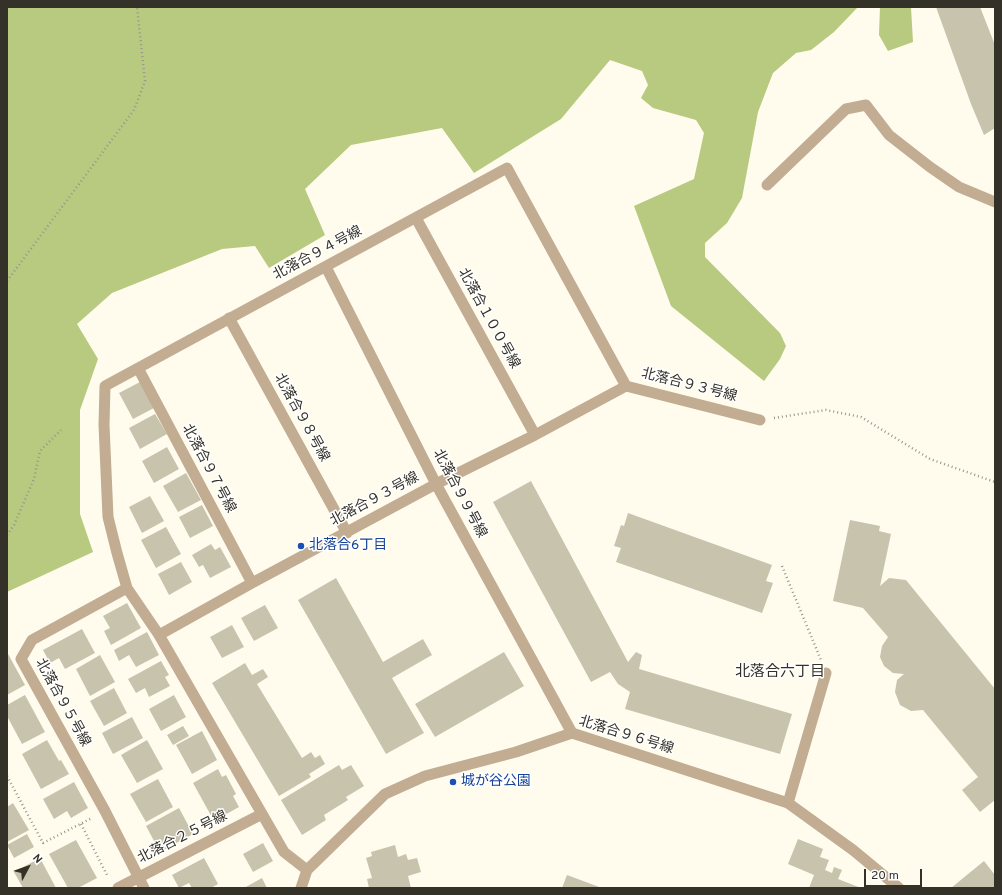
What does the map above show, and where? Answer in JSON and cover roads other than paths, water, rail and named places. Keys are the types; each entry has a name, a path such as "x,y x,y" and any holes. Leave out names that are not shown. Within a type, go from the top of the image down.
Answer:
{"street":[{"path":"767,185 846,110 866,105 889,135 930,167 959,187 995,202"},
{"name":"北落合９４号線","path":"127,588 108,517 104,425 105,386 507,168 626,386"},
{"name":"北落合１００号線","path":"416,218 535,436"},
{"name":"北落合９９号線","path":"326,267 436,484 572,734"},
{"name":"北落合９８号線","path":"229,318 346,533"},
{"name":"北落合９７号線","path":"138,368 252,583"},
{"name":"北落合９３号線","path":"159,636 252,583 436,484 535,436 626,386 760,420"},
{"path":"127,588 159,636 284,852 307,870 301,888"},
{"name":"北落合９５号線","path":"127,588 32,640 21,659 105,811 144,888"},
{"path":"788,803 826,673"},
{"name":"北落合９６号線","path":"307,870 385,794 425,776 516,752 572,734 788,803 853,850 900,888"},
{"name":"北落合２５号線","path":"114,885 139,877 262,814"}],"place":[{"name":"北落合6丁目","path":"301,546"},
{"name":"城が谷公園","path":"453,782"}],"district":[{"name":"北落合六丁目","path":"780,673"}]}
